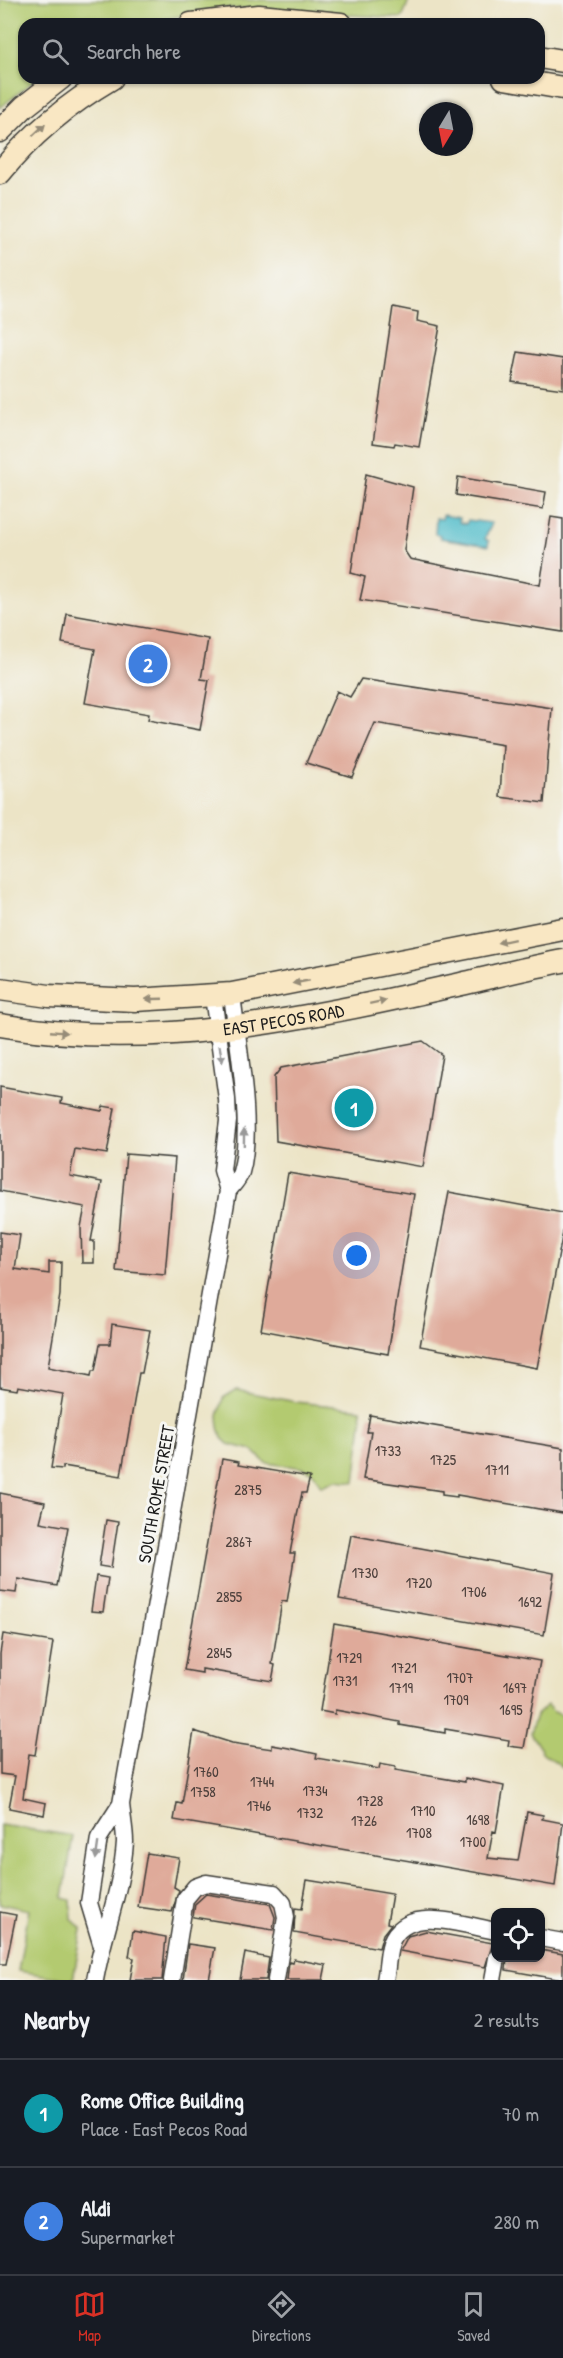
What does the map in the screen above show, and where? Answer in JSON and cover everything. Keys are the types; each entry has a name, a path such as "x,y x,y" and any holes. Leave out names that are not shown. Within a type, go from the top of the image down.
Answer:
{"main road":[{"path":"242,18 259,16 280,18"},
{"path":"545,58 563,61"},
{"path":"0,131 24,107 53,84"},
{"path":"0,173 33,135 52,118 103,84"},
{"path":"539,84 563,88"},
{"name":"EAST PECOS ROAD","path":"0,989 92,999 222,995 563,929"},
{"name":"EAST PECOS ROAD","path":"0,1024 103,1035 226,1030 452,986 563,961"}],"street":[{"name":"SOUTH ROME STREET","path":"95,1980 101,1943 114,1908 125,1841 121,1804 228,1191 222,1170 228,1121 226,1030 222,995"},
{"name":"SOUTH ROME STREET","path":"101,1943 89,1904 99,1838 121,1804"},
{"path":"172,1980 185,1899 195,1887 206,1883 274,1893 283,1903 286,1917 276,1980"},
{"path":"385,1980 393,1938 407,1924 422,1918 491,1930"},
{"path":"545,1939 563,1942"},
{"path":"493,1980 496,1962"}],"green space":[{"path":"0,0 409,0 402,18 223,8 171,18 18,18 18,84 30,84 0,108"},
{"path":"236,1390 296,1402 361,1409 362,1422 355,1482 336,1480 321,1486 313,1472 304,1468 266,1463 252,1450 228,1444 222,1438 218,1416 223,1398"},
{"path":"547,1705 552,1711 563,1716 563,1767 543,1753 530,1733 536,1715"},
{"path":"0,1825 73,1836 63,1898 71,1900 72,1919 82,1930 73,1980 18,1971 29,1910 0,1904"}],"water":[{"path":"443,515 460,518 459,522 466,524 468,520 492,523 485,539 489,541 488,546 440,538 440,535 435,534 436,518 442,519"}],"building":[{"path":"393,307 418,312 417,321 440,326 419,447 395,443 394,446 373,443"},
{"path":"518,352 563,359 563,389 512,382"},
{"path":"366,474 413,487 404,550 410,559 540,585 551,517 563,519 563,632 360,600 365,577 351,573"},
{"path":"458,477 546,492 543,509 456,495"},
{"path":"67,614 208,639 201,679 209,680 200,730 148,720 149,714 85,703 95,649 62,643"},
{"path":"361,679 552,708 544,803 500,797 503,745 375,723 352,777 306,763 337,691 350,697"},
{"path":"423,1041 442,1055 423,1167 276,1141 274,1077 281,1068"},
{"path":"0,1087 62,1098 61,1103 102,1111 103,1106 115,1108 107,1154 75,1149 70,1176 102,1182 91,1241 94,1241 94,1263 82,1263 81,1227 85,1207 0,1191"},
{"path":"126,1154 175,1158 165,1275 116,1271"},
{"path":"288,1173 414,1194 388,1354 261,1330"},
{"path":"449,1192 563,1213 563,1232 537,1368 420,1346"},
{"path":"0,1232 20,1235 15,1269 49,1274 49,1262 61,1262 60,1295 48,1367 91,1376 92,1371 95,1371 100,1344 110,1344 112,1324 150,1330 142,1373 139,1373 121,1476 63,1466 63,1469 51,1468 63,1394 18,1386 17,1390 0,1387"},
{"path":"370,1415 563,1448 563,1513 457,1495 457,1497 442,1495 442,1491 363,1479 371,1432 367,1432"},
{"path":"222,1459 239,1462 238,1465 310,1477 306,1493 302,1493 290,1553 295,1553 287,1602 282,1601 272,1664 275,1665 272,1681 202,1669 202,1673 184,1670"},
{"path":"0,1493 45,1502 40,1522 68,1527 57,1586 18,1579 16,1593 0,1591"},
{"path":"106,1520 118,1522 111,1568 99,1566"},
{"path":"351,1535 554,1573 544,1635 339,1599"},
{"path":"96,1576 108,1578 103,1612 91,1611"},
{"path":"334,1624 540,1661 524,1748 508,1746 509,1740 445,1729 445,1733 335,1710 335,1714 320,1711"},
{"path":"3,1634 53,1642 35,1755 29,1754 23,1798 46,1803 44,1815 9,1808 15,1776 0,1774 0,1654"},
{"path":"194,1731 232,1743 272,1749 272,1745 317,1754 316,1758 379,1769 380,1764 396,1767 395,1770 465,1782 465,1778 504,1786 496,1832 493,1831 488,1858 518,1861 527,1812 543,1815 542,1819 563,1823 555,1886 174,1820 177,1803 182,1804"},
{"path":"147,1853 179,1858 174,1887 179,1890 172,1912 138,1907"},
{"path":"307,1880 392,1894 387,1923 391,1924 383,1934 379,1948 294,1933 295,1908 302,1909"},
{"path":"206,1894 270,1904 275,1917 273,1930 193,1917 195,1904"},
{"path":"0,1912 16,1915 6,1964 0,1964"},
{"path":"133,1931 166,1937 162,1980 130,1980 134,1958 129,1957"},
{"path":"426,1931 491,1943 491,1949 485,1967 400,1951 408,1936"},
{"path":"188,1944 215,1948 209,1980 183,1980"},
{"path":"545,1951 563,1954 563,1980 506,1970 507,1962 545,1962"},
{"path":"245,1953 269,1958 266,1980 240,1980"},
{"path":"294,1959 326,1965 323,1980 287,1980 289,1962 293,1963"}],"place":[{"name":"Aldi","path":"148,664"},
{"name":"Rome Office Building","path":"354,1108"}]}
